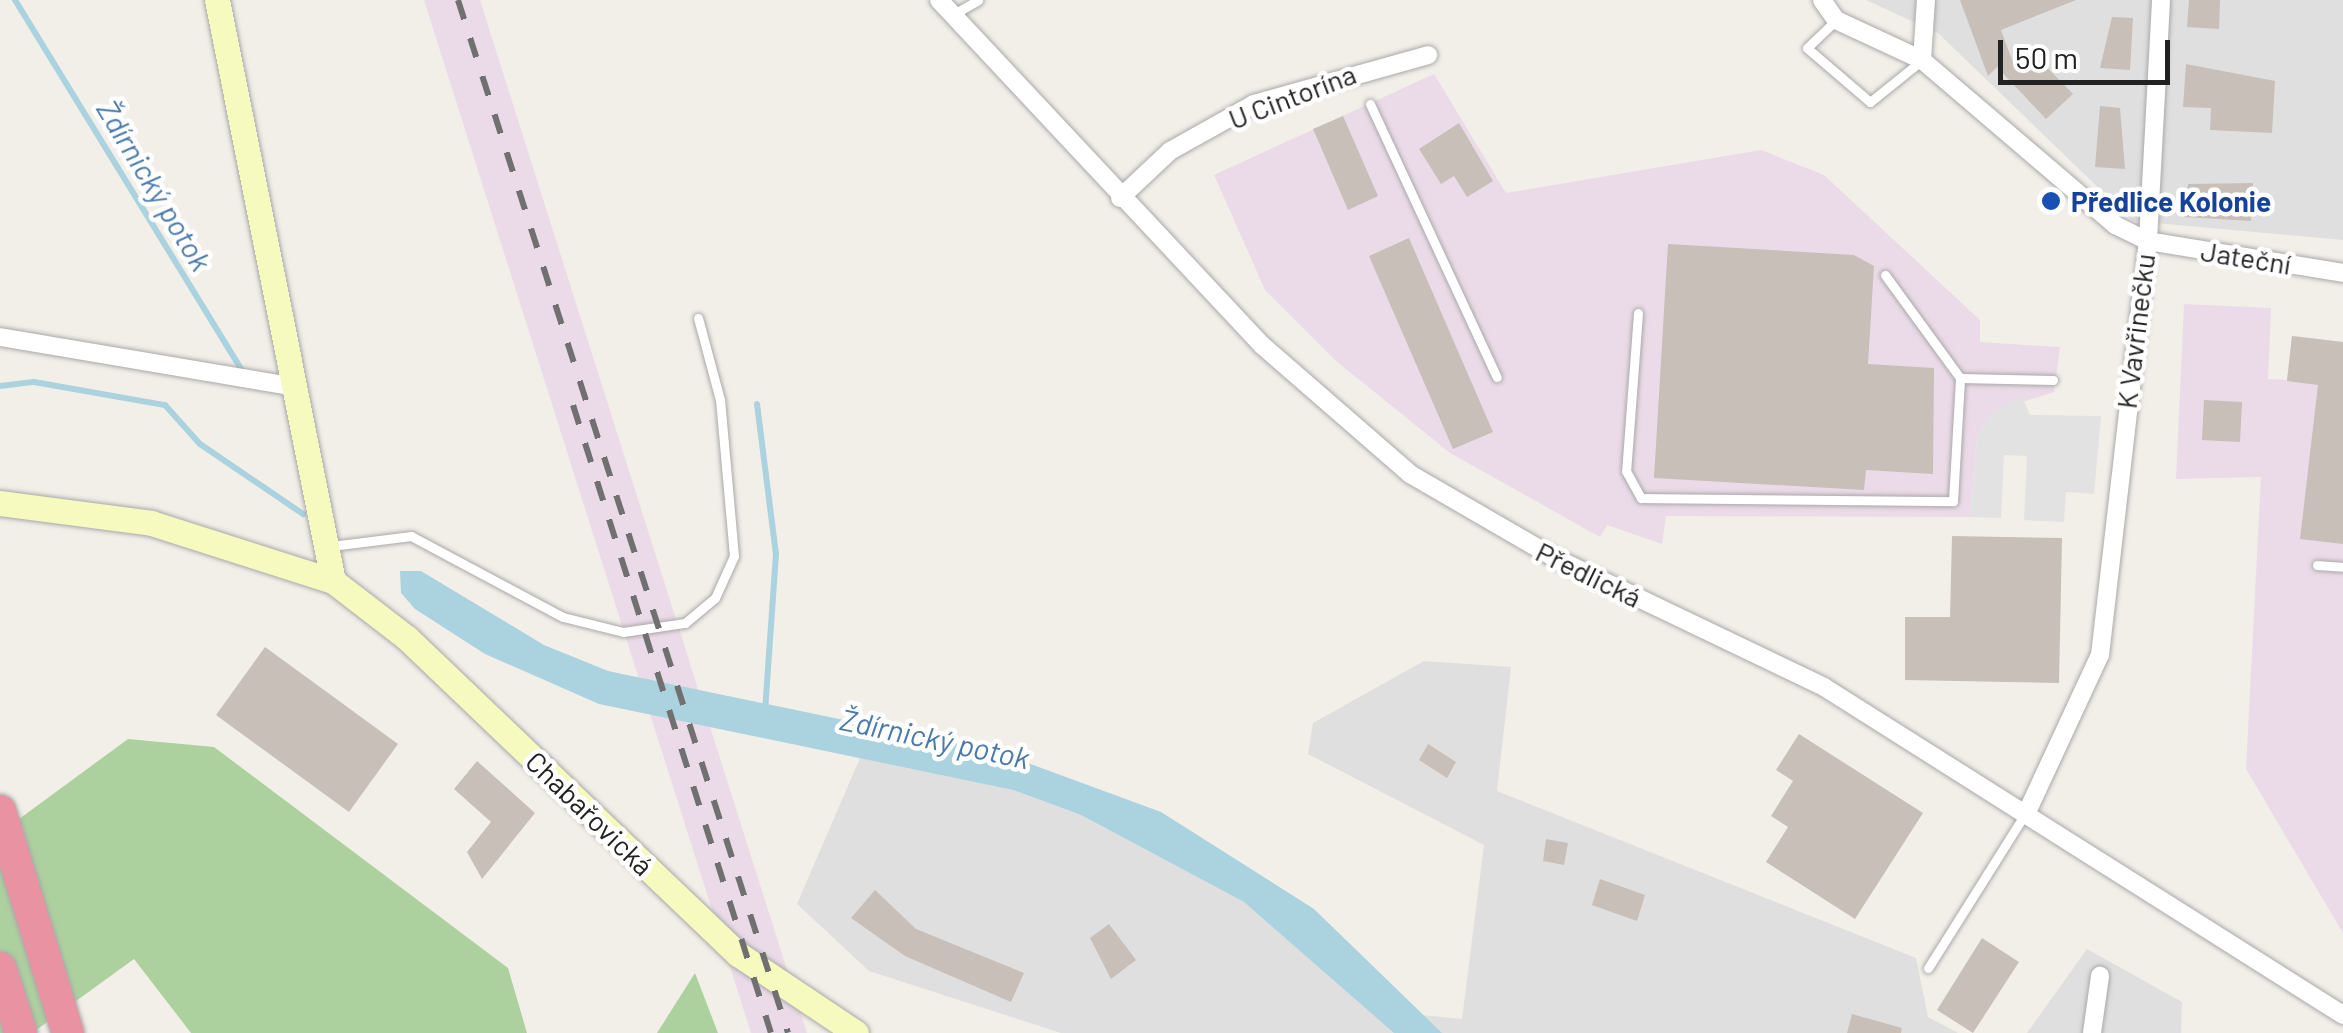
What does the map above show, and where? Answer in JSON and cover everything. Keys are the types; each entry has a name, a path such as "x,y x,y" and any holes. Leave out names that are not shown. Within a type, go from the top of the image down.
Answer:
{"highway":[{"path":"0,812 68,1033"},
{"path":"0,968 21,1033"}],"main road":[{"path":"218,0 285,385 328,546 333,582"},
{"name":"Chabařovická","path":"0,503 151,522 333,582 406,638 738,954 856,1033"}],"street":[{"name":"Předlická","path":"939,0 1120,198 1264,346 1410,474 1554,558 1824,687 2343,1015"},
{"path":"1822,0 1836,20"},
{"path":"1922,60 1926,0"},
{"path":"2148,241 2161,0"},
{"name":"K Vavřinečku","path":"1836,20 1922,60 2115,225 2148,241 2100,655 2027,812"},
{"name":"U Cintorína","path":"1120,198 1170,151 1254,104 1428,55"},
{"name":"Jateční","path":"2148,241 2343,273"},
{"path":"0,338 285,385"},
{"path":"2092,1033 2100,976"}],"lane":[{"path":"952,16 978,0"},
{"path":"1836,20 1807,48 1870,102 1922,60"},
{"path":"1370,104 1497,376"},
{"path":"1638,313 1626,471 1640,498 1953,501 1960,378 1885,275"},
{"path":"328,546 411,536 563,617 623,632 684,623 716,598 734,556 725,434 698,318"},
{"path":"1960,378 2054,380"},
{"path":"2317,565 2343,567"},
{"path":"1928,968 2027,812"}],"shaded area":[{"path":"424,0 480,0 807,1033 751,1033"},
{"path":"1866,0 2343,0 2343,240 2133,221 1938,33"},
{"path":"1434,74 1506,193 1761,150 1824,175 1980,320 1980,342 2060,347 2054,392 1994,411 1977,436 1970,517 1666,516 1662,544 1607,525 1600,537 1450,453 1336,361 1265,290 1214,175"},
{"path":"2184,304 2271,308 2268,379 2287,380 2292,336 2343,342 2343,933 2246,769 2261,477 2176,479"},
{"path":"2022,396 2030,415 2101,416 2094,494 2066,492 2064,522 2024,520 2027,456 2004,455 2001,518 1970,517 1977,436 1994,411"},
{"path":"1424,661 1511,667 1497,791 1916,958 1928,1017 1958,1033 1061,1033 869,971 797,904 860,758 1013,790 1081,815 1244,902 1371,1010 1462,1019 1484,845 1308,754 1313,723"},
{"path":"2087,949 2182,1002 2181,1033 2027,1033"}],"green space":[{"path":"128,739 214,747 508,968 527,1033 191,1033 134,959 32,1033 0,1033 0,833"},
{"path":"695,973 718,1033 657,1033"}],"water":[{"path":"400,571 421,571 544,645 608,671 998,752 1161,812 1314,909 1442,1033 1394,1033 1244,902 1081,815 1013,790 599,704 485,654 415,609 401,593"}],"building":[{"path":"1960,0 2076,0 2001,30 2016,71 2034,54 2073,94 2046,119 1997,67 1988,76"},
{"path":"2189,0 2220,0 2219,29 2187,27"},
{"path":"2112,17 2133,18 2130,70 2100,68"},
{"path":"2186,64 2275,81 2272,133 2210,130 2211,108 2183,107"},
{"path":"2100,106 2120,108 2125,169 2095,167"},
{"path":"1343,116 1378,196 1348,210 1313,129"},
{"path":"1459,123 1493,181 1467,197 1454,176 1441,184 1419,149"},
{"path":"2253,183 2251,221 2184,217 2188,184"},
{"path":"1409,238 1493,432 1453,449 1369,256"},
{"path":"1668,244 1854,255 1874,266 1868,364 1934,368 1933,474 1866,470 1864,490 1654,478"},
{"path":"2292,336 2343,342 2343,544 2300,539 2318,385 2287,381"},
{"path":"2204,400 2242,402 2240,442 2202,440"},
{"path":"1952,536 2062,538 2059,683 1905,680 1905,617 1950,617"},
{"path":"265,647 398,744 349,812 216,715"},
{"path":"1799,734 1923,813 1855,919 1766,862 1788,827 1771,816 1793,781 1776,770"},
{"path":"1428,744 1456,762 1447,778 1419,760"},
{"path":"477,761 535,813 482,879 467,852 491,822 454,789"},
{"path":"1546,839 1568,843 1564,865 1543,861"},
{"path":"1600,879 1645,895 1637,921 1592,905"},
{"path":"875,890 916,929 1024,973 1011,1002 905,956 851,918"},
{"path":"1109,924 1136,960 1111,979 1090,938"},
{"path":"1982,938 2019,962 1973,1033 1937,1010"},
{"path":"1852,1014 1902,1028 1901,1033 1847,1033"}],"waterway":[{"name":"Ždírnický potok","path":"15,0 244,374"},
{"name":"Ždírnický potok","path":"0,386 34,382 165,405 200,444 303,514"},
{"path":"757,404 776,554 765,711"}],"railway":[{"path":"458,0 788,1033"},
{"path":"573,405 771,1033"}],"place":[{"name":"Předlice Kolonie","path":"2051,201"}]}
